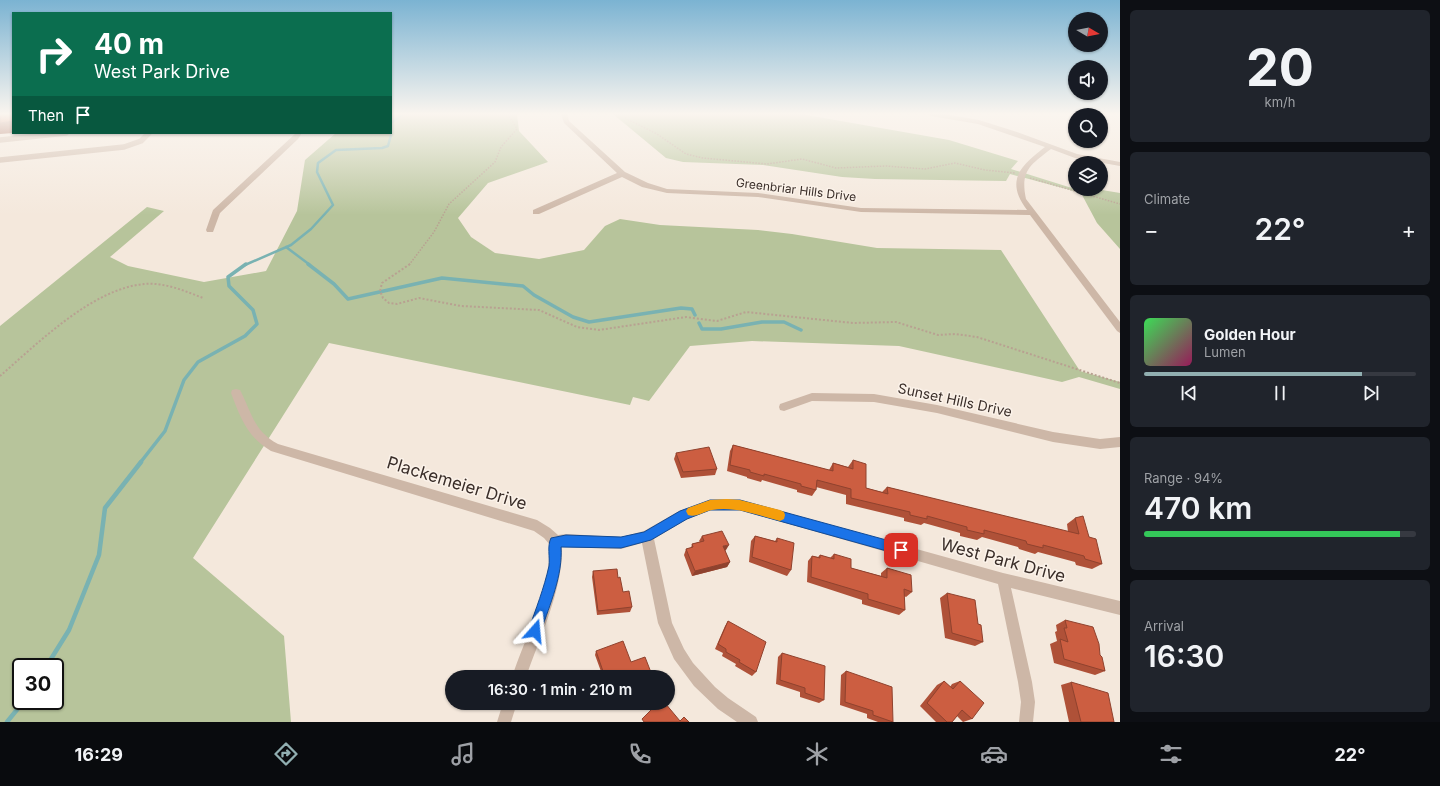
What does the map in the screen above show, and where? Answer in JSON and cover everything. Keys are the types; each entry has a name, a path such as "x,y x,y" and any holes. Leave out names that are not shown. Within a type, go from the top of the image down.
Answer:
{"street":[{"path":"210,230 216,212 286,148"},
{"name":"Greenbriar Hills Drive","path":"594,148 622,174 645,185 667,191 758,195 861,210 1031,213"},
{"path":"1120,164 1075,156 1049,148 1028,163 1020,174 1019,188 1022,199 1031,213 1120,329"},
{"path":"536,212 622,174"},
{"name":"Plackemeier Drive","path":"236,393 253,431 259,438 271,446 537,526 548,534 555,542"},
{"name":"Sunset Hills Drive","path":"784,407 812,397 874,398 937,409 1053,437 1100,444 1120,442"},
{"name":"West Park Drive","path":"555,542 566,540 621,543 647,536 683,515 710,505 740,505 1003,579 1120,608"},
{"path":"647,536 658,581 660,607 672,641 685,663 701,684 731,710 751,722"},
{"path":"521,670 551,581 556,558 555,542"},
{"path":"1003,579 1026,688 1026,722"},
{"path":"504,722 508,710"}],"lane":[{"path":"0,160 117,148"}],"path":[{"path":"500,148 495,162 485,173 449,204 434,232 410,265 389,277 382,283 380,291 382,298 389,303 397,304 419,298 461,306 539,310 578,327 599,330 686,317 717,322 735,314 746,312 853,323 896,322 938,335 955,334 978,337 1120,383"},
{"path":"678,148 693,157 767,164 802,159 836,168 886,166 912,169"},
{"path":"0,376 50,333 75,315 130,286 145,284 174,287 203,298"}],"green space":[{"path":"319,148 535,148 548,162 488,183 458,218 471,237 495,253 539,259 584,250 605,226 620,219 660,225 758,230 877,248 1001,250 1080,371 1120,382 1120,389 1079,377 1062,382 899,346 752,341 690,346 649,401 633,397 630,405 329,343 193,558 284,636 291,722 0,722 0,326 147,207 164,211 110,257 128,266 204,282 266,271 297,211 305,160"},
{"path":"654,148 974,148 1018,161 1011,169 1068,187 1068,190 1010,174 1006,181 875,179 842,177 763,165 683,162 666,158"},
{"path":"1108,191 1120,193 1120,249 1097,223 1083,196 1108,196"}],"building":[{"path":"733,445 833,471 833,463 853,469 853,460 866,464 866,488 888,494 887,487 1079,534 1075,518 1083,516 1089,537 1096,539 1102,564 1085,559 1084,556 1043,545 1043,548 1027,544 1026,541 984,530 984,534 967,530 967,527 927,516 927,519 910,515 910,512 851,498 851,489 817,480 816,490 801,486 801,484 764,474 764,476 750,472 750,470 730,465"},
{"path":"709,447 717,469 683,472 676,453"},
{"path":"722,531 729,545 723,546 730,562 695,571 686,549 693,547 692,544 704,541 702,536"},
{"path":"755,536 777,542 777,538 794,543 791,570 752,557"},
{"path":"834,554 851,559 851,568 887,578 887,568 911,575 912,592 904,589 905,610 868,599 868,594 811,577 812,556 820,558 820,555 834,559"},
{"path":"617,569 618,578 620,577 623,592 629,591 632,607 598,611 593,571"},
{"path":"947,593 975,600 978,624 981,625 983,642 952,633"},
{"path":"1065,620 1093,627 1099,644 1100,655 1102,657 1105,671 1064,659 1060,639 1068,642 1064,628 1067,628"},
{"path":"728,621 766,642 756,672 739,662 740,660 726,652 726,649 718,644"},
{"path":"623,641 631,662 645,657 650,670 603,670 596,651"},
{"path":"782,653 825,666 824,700 805,693 805,688 780,680"},
{"path":"846,671 892,687 893,722 873,715 873,711 845,702"},
{"path":"944,681 953,689 960,681 984,703 972,719 962,710 952,722 947,722 927,703"},
{"path":"1071,682 1108,693 1114,722 1081,722"},
{"path":"651,710 671,710 680,721 684,717 689,722 644,722 642,719"}],"waterway":[{"path":"286,247 311,229 333,205 317,172 318,163 336,150 383,148"},
{"path":"245,265 286,247"},
{"path":"286,247 310,265"},
{"path":"140,463 165,431 184,380 198,362 245,336 257,324 253,310 229,286 228,277 246,264"},
{"path":"308,264 334,284 348,299 442,278 523,286 534,295 573,317 589,322 681,308 692,309 695,315"},
{"path":"699,323 702,329 721,329 762,322 784,322 801,330"},
{"path":"52,658 69,630 99,555 105,508 141,462"},
{"path":"7,722 17,710"}],"slow traffic":[{"path":"692,511 710,505 727,504 755,508 780,515"}],"route":[{"path":"535,631 551,581 556,558 555,542 566,540 621,543 647,536 667,526 683,515 710,505 727,504 755,508 901,550"}]}
